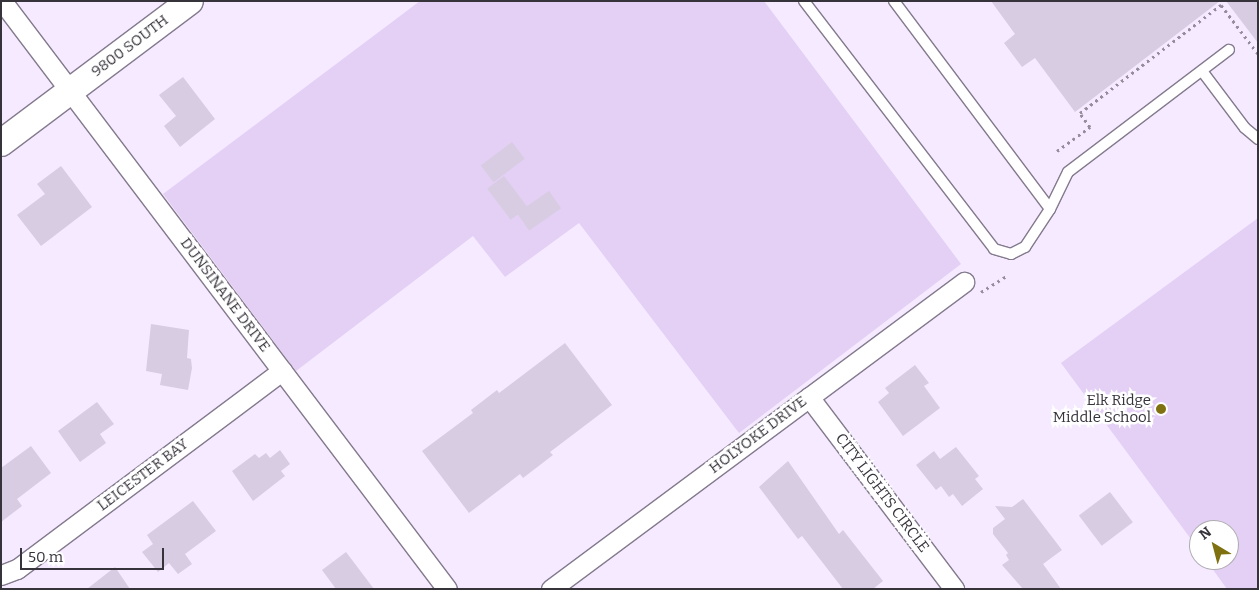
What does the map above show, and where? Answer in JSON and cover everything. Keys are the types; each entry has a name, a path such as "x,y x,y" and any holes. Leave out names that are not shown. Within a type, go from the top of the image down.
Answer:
{"main road":[{"name":"9800 SOUTH","path":"1,143 190,1"}],"street":[{"name":"DUNSINANE DRIVE","path":"2,1 447,589"},
{"name":"HOLYOKE DRIVE","path":"552,589 964,282"},
{"name":"LEICESTER BAY","path":"1,575 17,569 282,371"},
{"name":"CITY LIGHTS CIRCLE","path":"809,397 954,589"}],"lane":[{"path":"804,1 994,249 1011,254 1025,247 1050,209 1068,172 1229,50"},
{"path":"894,1 1050,209"},
{"path":"1202,70 1246,128 1258,139"}],"path":[{"path":"1057,151 1090,127 1080,113 1221,5 1258,54"},
{"path":"981,292 1007,276"}],"shaded area":[{"path":"420,1 764,1 961,264 739,433 579,223 505,277 473,236 296,371 163,194"},
{"path":"1258,218 1258,589 1227,589 1213,570 1239,570 1239,520 1189,520 1189,536 1061,363"}],"building":[{"path":"991,1 1220,1 1075,112 1035,58 1022,67 1004,43 1015,34"},
{"path":"1226,1 1258,1 1258,43"},
{"path":"183,77 215,119 180,147 164,126 176,116 159,95"},
{"path":"512,142 525,159 493,182 481,165"},
{"path":"61,166 92,207 41,246 17,215 45,194 37,184"},
{"path":"504,176 527,207 511,220 487,189"},
{"path":"549,191 561,208 529,231 517,213"},
{"path":"151,324 189,330 187,358 191,359 192,368 188,390 160,385 162,374 146,371"},
{"path":"565,343 612,405 550,452 553,455 523,478 520,474 469,513 422,451 473,413 471,410 497,390 499,393"},
{"path":"915,365 929,383 924,386 940,408 903,436 878,402 889,393 885,388"},
{"path":"97,402 114,424 100,434 106,443 80,462 58,431"},
{"path":"31,446 51,473 17,499 22,506 1,522 1,468"},
{"path":"956,447 979,476 975,479 983,489 962,506 953,494 949,497 941,486 936,490 916,465 934,451 940,459"},
{"path":"280,450 290,464 281,471 285,476 253,501 232,471 255,454 259,458 266,453 270,458"},
{"path":"788,461 839,534 843,530 883,581 873,589 843,589 802,536 798,539 759,487"},
{"path":"1110,492 1133,522 1102,546 1079,515"},
{"path":"1023,499 1062,550 1043,564 1061,589 1023,589 1002,565 1009,560 1006,555 1008,553 993,534 993,528 1005,519 995,506 1012,507"},
{"path":"193,501 216,531 185,554 192,564 178,574 169,563 158,572 142,552 153,544 147,535"},
{"path":"346,552 374,589 336,589 322,570"},
{"path":"115,567 130,589 87,589"}],"place":[{"name":"Elk Ridge Middle School","path":"1161,409"}]}
